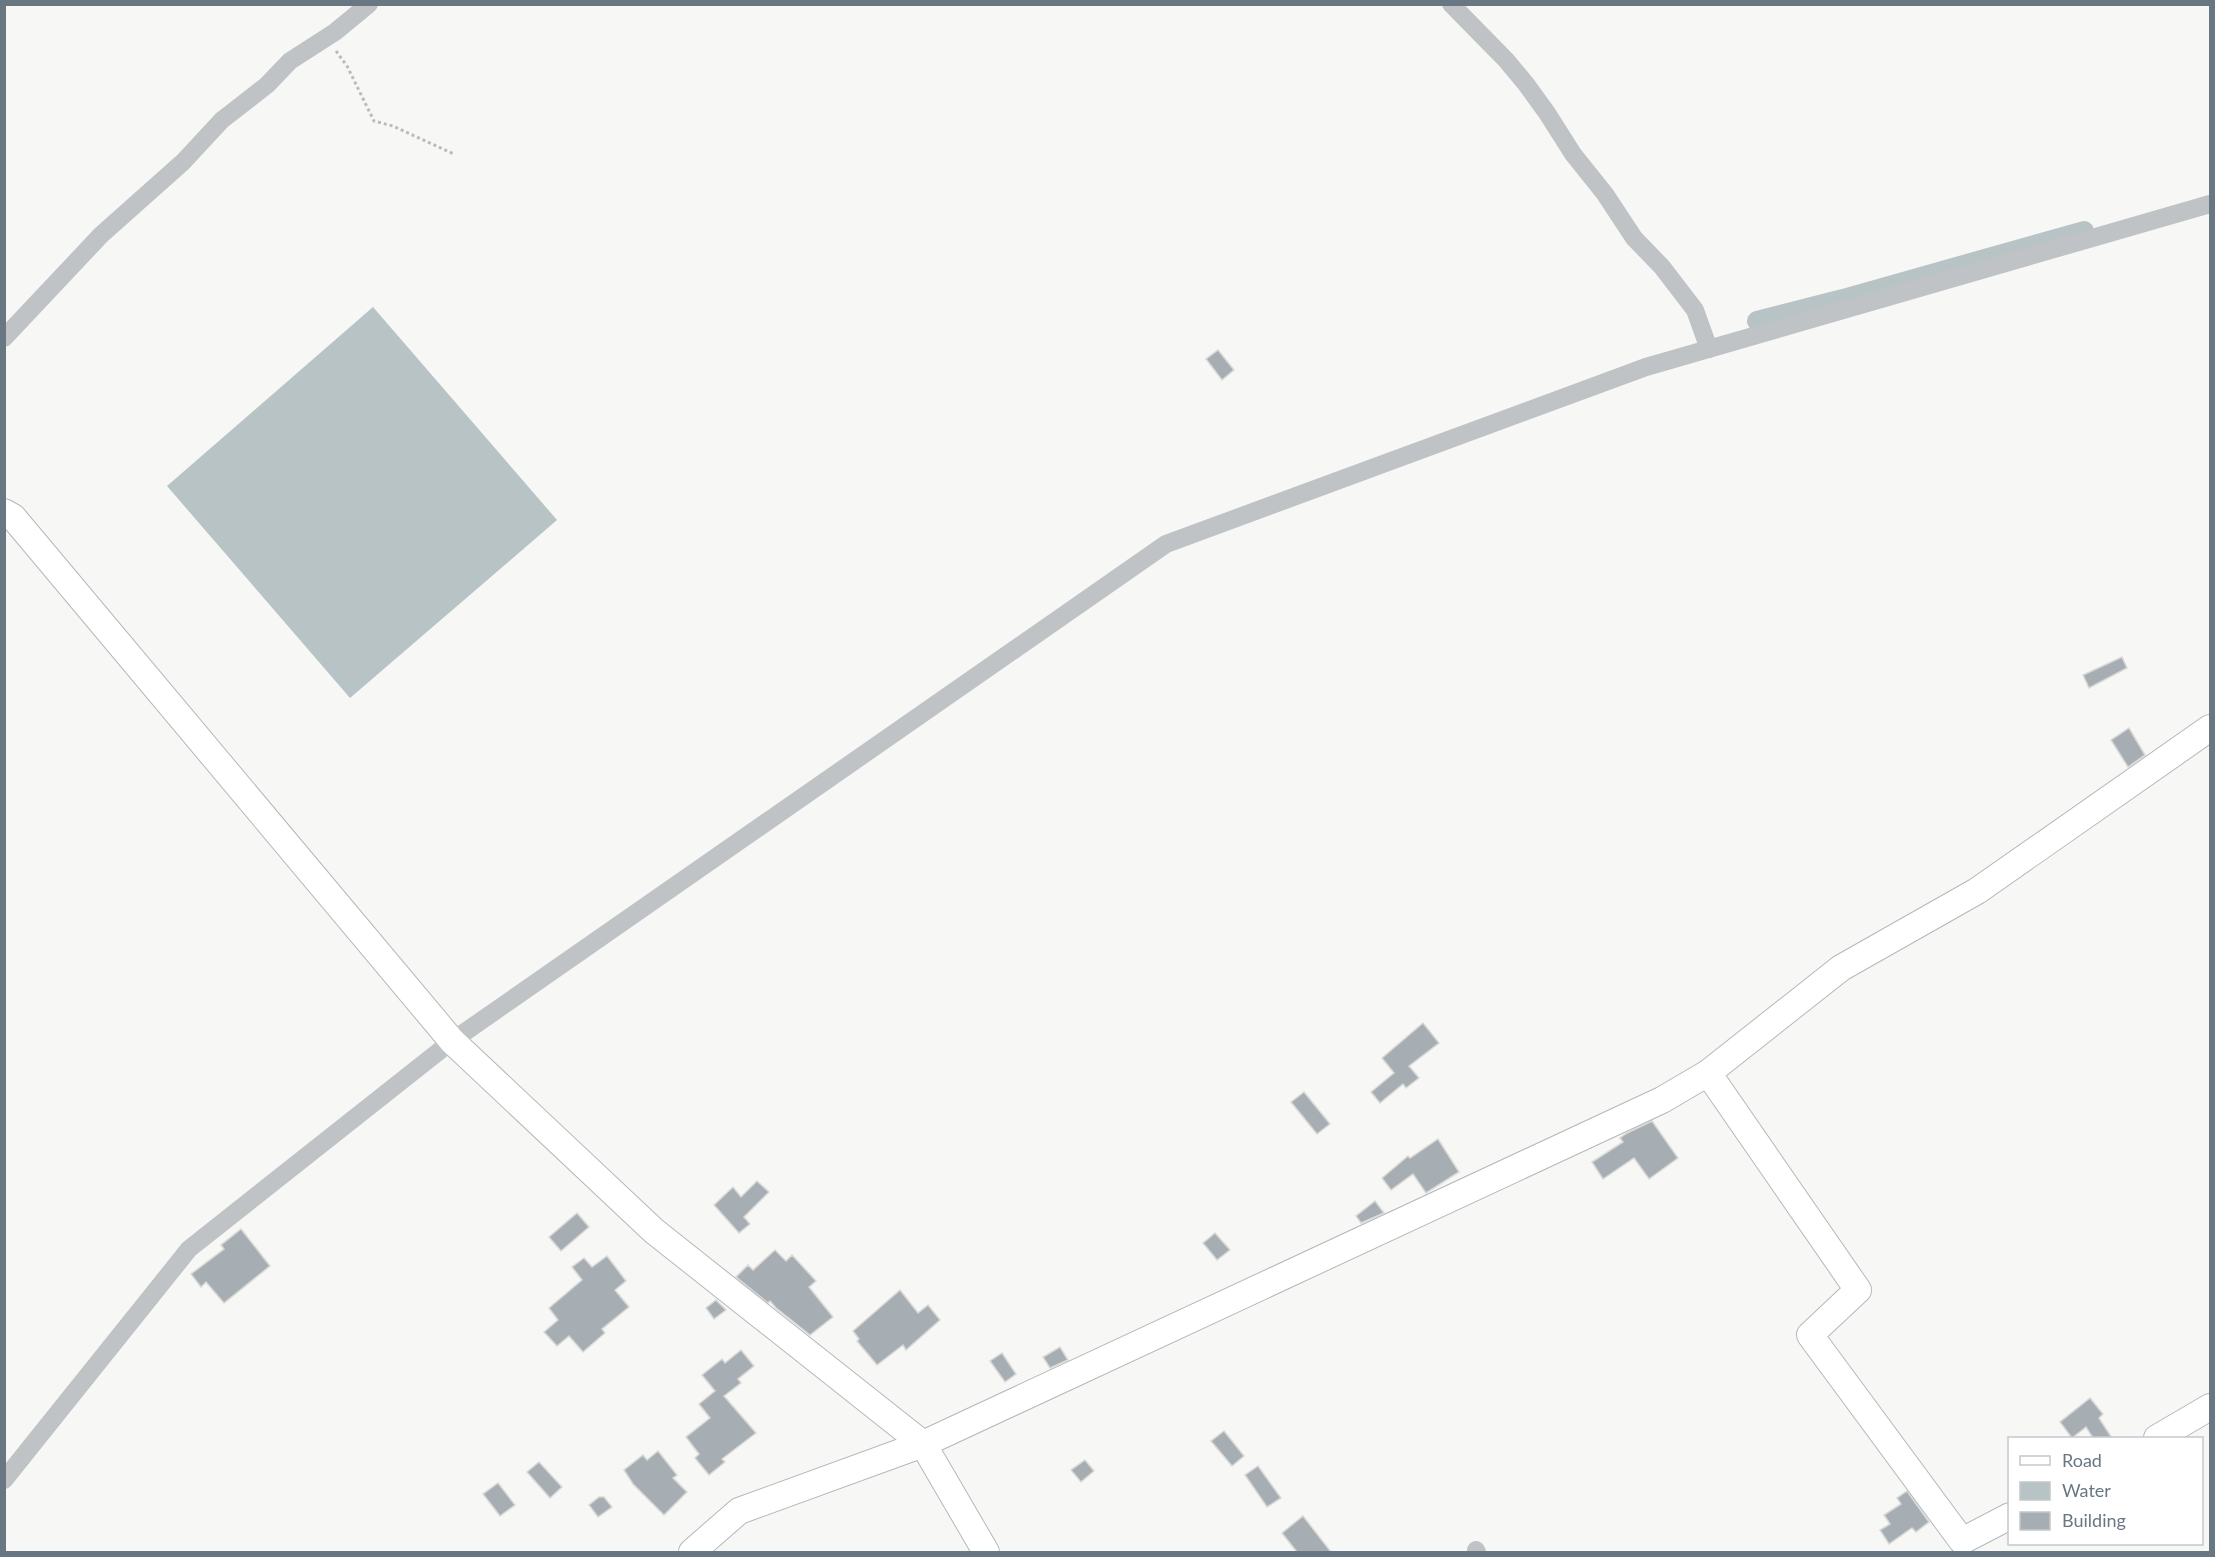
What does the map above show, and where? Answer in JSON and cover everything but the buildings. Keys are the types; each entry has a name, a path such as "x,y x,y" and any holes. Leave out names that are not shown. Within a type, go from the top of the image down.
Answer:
{"street":[{"path":"4,338 101,235 183,162 222,120 267,85 290,61 335,32 369,4"},
{"path":"1451,4 1506,60 1531,91 1634,238 1662,267 1695,310 1709,349"},
{"path":"4,1480 189,1249 452,1041 1166,544 1646,367 2211,204"},
{"path":"4,512 13,517 452,1041 654,1231 923,1444 986,1552"},
{"path":"692,1552 739,1511 923,1444 1662,1100 1708,1073 1841,968 1977,891 2211,728"},
{"path":"1708,1073 1858,1290 1810,1335 1962,1541 2008,1517"},
{"path":"2159,1437 2211,1407"}],"path":[{"path":"347,66 374,121 393,126 454,154"}],"water":[{"path":"373,307 557,520 350,698 167,486"}],"waterway":[{"path":"1757,321 2084,231"}]}
